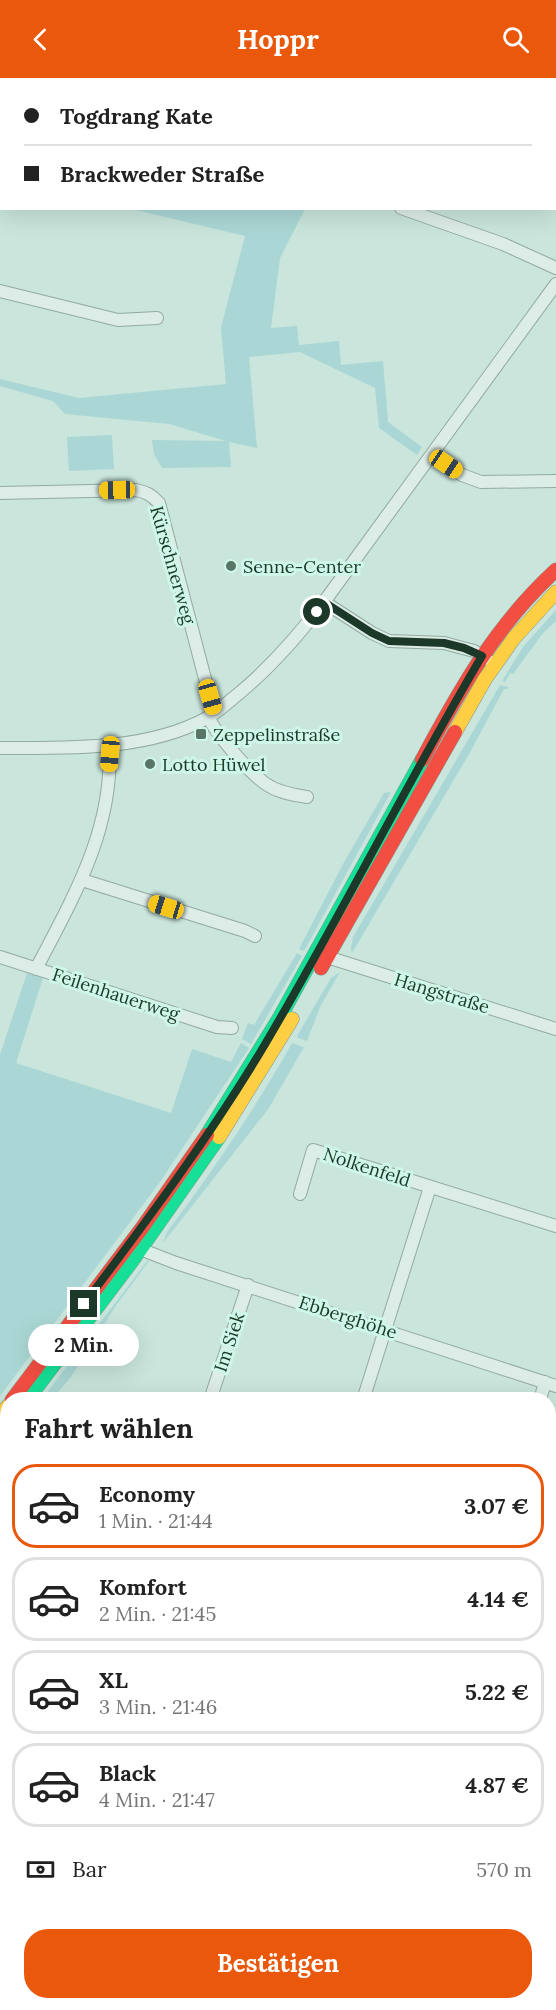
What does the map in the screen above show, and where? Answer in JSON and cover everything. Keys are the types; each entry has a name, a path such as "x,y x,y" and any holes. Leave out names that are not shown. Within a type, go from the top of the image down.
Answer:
{"main road":[{"path":"18,1392 127,1247 220,1116 260,1052 482,656 501,628 531,592 556,570"},
{"path":"33,1392 140,1249 224,1131 271,1056 484,680 514,638 556,592"}],"street":[{"path":"407,210 503,244 556,268"},
{"path":"0,748 109,744 168,734 211,715 253,682 324,602 556,284"},
{"path":"0,291 118,320 157,318"},
{"path":"432,454 462,475 481,482 556,481"},
{"name":"Kürschnerweg","path":"0,493 136,490 149,494 159,503 211,715"},
{"path":"324,602 372,633 389,641 444,643 464,648 495,664"},
{"path":"211,715 220,736 261,781 278,790 307,797"},
{"path":"36,969 82,880 97,840 107,784 109,744"},
{"path":"82,880 255,936"},
{"name":"Feilenhauerweg","path":"0,957 217,1027 232,1028"},
{"name":"Hangstraße","path":"327,957 556,1029"},
{"name":"Nolkenfeld","path":"300,1194 313,1150 556,1227"},
{"name":"Nolkenfeld","path":"365,1392 430,1188"},
{"name":"Ebberghöhe","path":"140,1249 167,1260 551,1384"},
{"name":"Im Siek","path":"213,1392 248,1286"}],"shaded area":[{"path":"136,210 304,210 280,258 271,328 297,326 299,345 339,341 341,365 383,361 388,422 422,447 417,455 379,428 375,388 300,352 249,357 257,448 229,442 231,467 162,468 154,454 152,440 226,441 169,424 65,414 53,401 0,386 0,379 79,398 226,384 221,327 245,236"},
{"path":"112,435 114,469 69,471 67,437"},
{"path":"556,610 556,621 543,633 513,674 510,673 505,682 502,681 523,647"},
{"path":"500,685 508,687 504,689 469,754 352,953 353,937"},
{"path":"391,792 304,951 299,949 343,864 384,793"},
{"path":"297,953 302,956 251,1044 242,1039 248,1023 254,1025"},
{"path":"340,972 320,1007 307,1041 298,1038 297,1036 331,978"},
{"path":"27,973 43,978 16,1063 171,1113 192,1049 231,1062 241,1043 249,1048 160,1182 3,1392 0,1392 0,1055"},
{"path":"292,1043 304,1047 269,1108 163,1243 167,1232 217,1163"},
{"path":"148,1260 71,1377 58,1392 47,1392"}],"traffic: fast":[{"path":"207,1135 280,1017 422,760"},
{"path":"33,1392 132,1261 219,1137"}],"traffic: slow":[{"path":"455,732 485,679 514,638 556,592"},
{"path":"219,1137 292,1019"}],"traffic: jam":[{"path":"422,760 465,683 497,636 515,613 556,570"},
{"path":"321,968 455,732"},
{"path":"18,1392 142,1228 207,1135"}],"place":[{"name":"Senne-Center","path":"231,566"},
{"name":"Zeppelinstraße","path":"201,734"},
{"name":"Lotto Hüwel","path":"150,764"}],"route":[{"path":"84,1304 214,1126 260,1052 482,656 474,651 444,643 409,643 380,638 324,602 317,612"}]}
